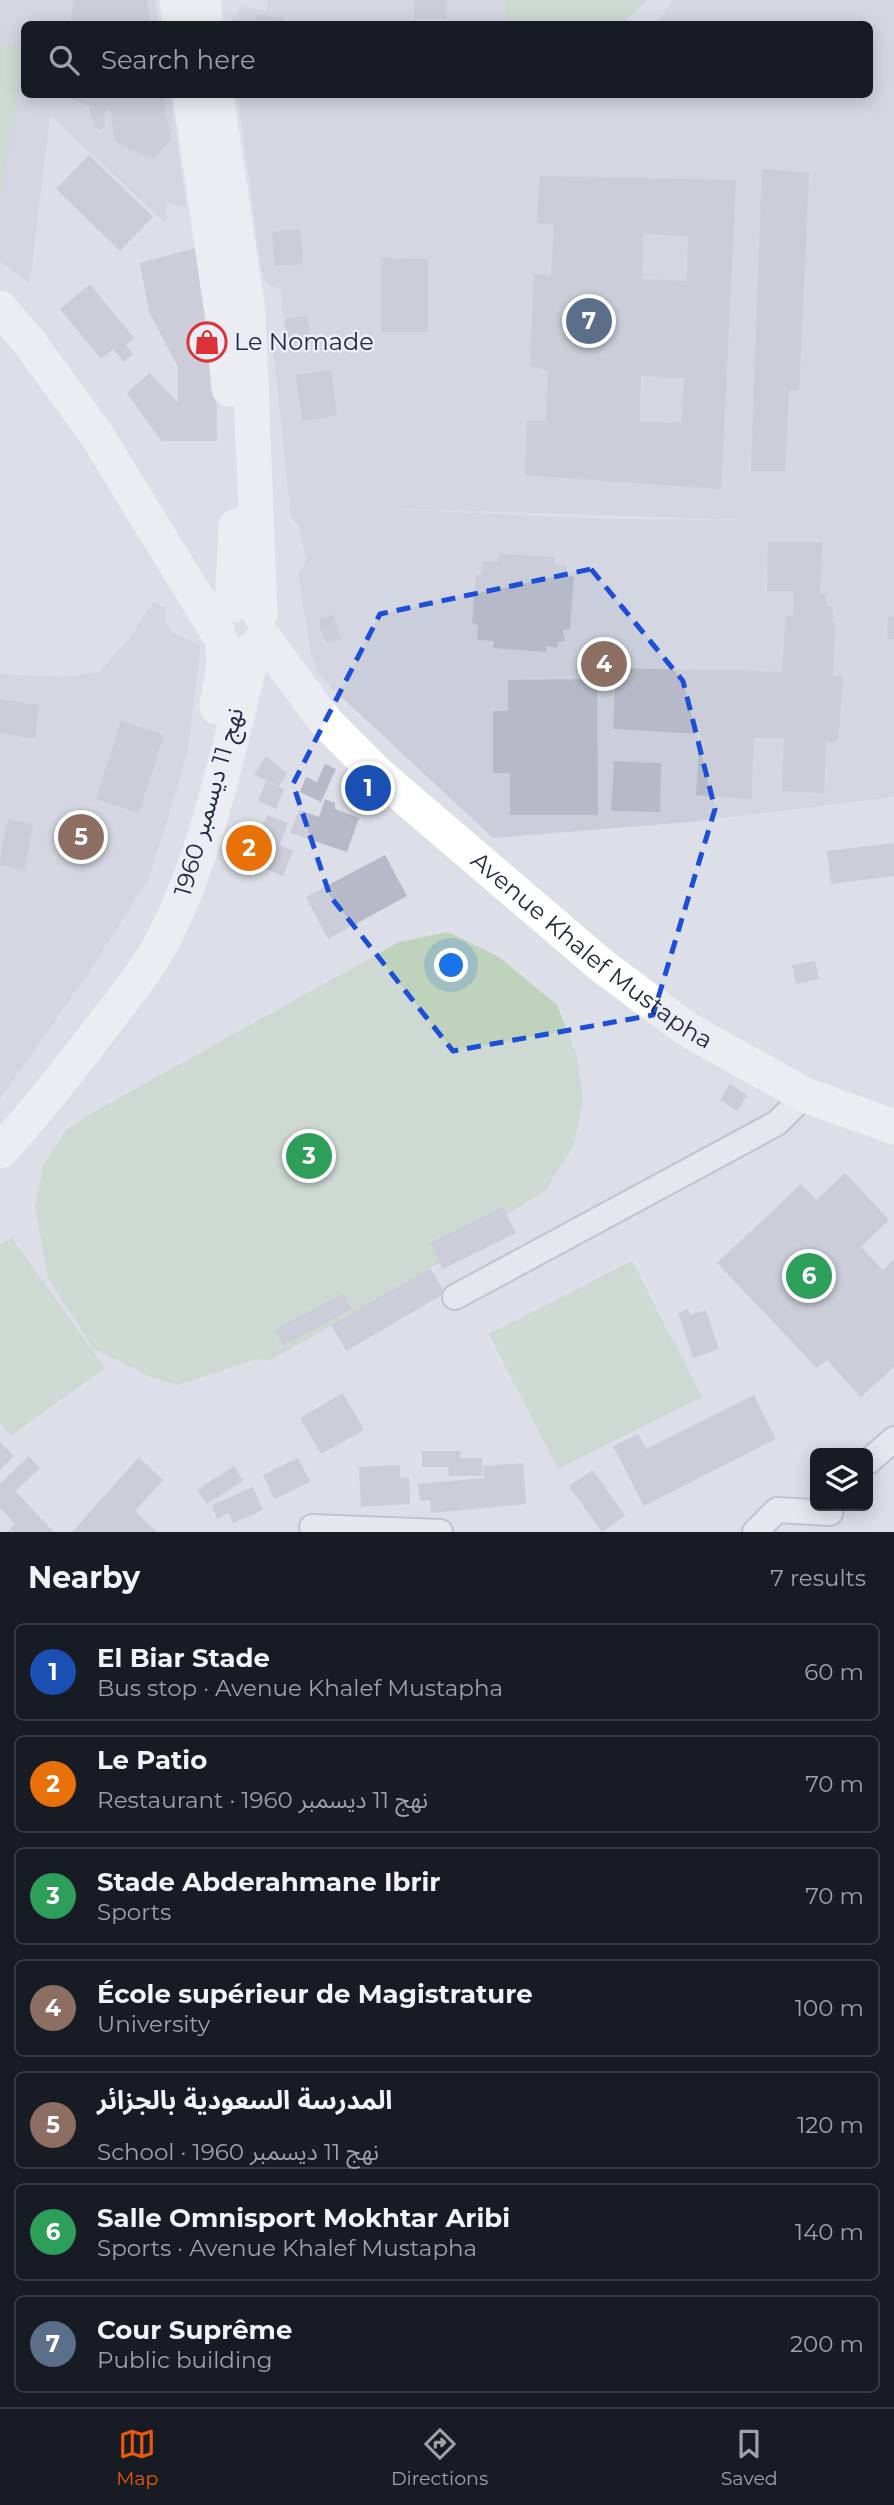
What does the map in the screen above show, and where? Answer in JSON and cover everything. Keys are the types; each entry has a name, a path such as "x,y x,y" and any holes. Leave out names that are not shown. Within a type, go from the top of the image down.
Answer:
{"main road":[{"path":"177,0 180,21"},
{"path":"203,0 206,21"},
{"name":"نهج 11 ديسمبر 1960","path":"0,1118 87,1013 144,930 157,904 169,879 185,829 219,697 224,663 241,633 228,363 191,98"},
{"name":"نهج 11 ديسمبر 1960","path":"0,1151 27,1122 131,989 166,934 196,863 241,633 248,312 217,98"},
{"name":"Avenue Khalef Mustapha","path":"0,308 29,342 96,434 172,556 241,633 380,776 601,965 688,1030 805,1095 894,1127"}],"street":[{"path":"455,1297 776,1123 805,1095"},
{"path":"873,1457 894,1438"},
{"path":"755,1532 777,1510 831,1517"},
{"path":"312,1527 440,1532"}],"highlighted area":[{"path":"591,569 683,681 715,809 653,1015 453,1051 330,896 293,784 380,614"}],"shaded area":[{"path":"0,0 155,0 158,21 21,21 21,98 170,98 187,208 168,202 165,223 50,115 30,283 0,262"},
{"path":"268,0 504,0 507,21 231,21 243,5 266,12"},
{"path":"673,0 894,0 894,797 690,822 493,838 333,689 318,672 311,655 298,572 306,561 299,526 291,518 273,348 285,333 280,289 266,282 261,269 238,98 873,98 873,21 658,21","holes":["373,508 749,520 609,519"]},
{"path":"153,602 166,608 165,621 173,633 201,645 188,750 175,795 149,878 90,971 0,1099 0,674 63,677 99,672 126,643"}],"green space":[{"path":"504,0 647,0 625,21 507,21"},
{"path":"0,44 21,48 21,81 2,190"},
{"path":"448,932 499,957 557,1005 577,1056 583,1100 574,1145 546,1190 486,1228 486,1240 430,1268 270,1361 257,1359 177,1385 148,1376 93,1348 48,1278 35,1206 43,1166 66,1130 399,942"},
{"path":"11,1237 105,1368 10,1436 0,1422 0,1245"},
{"path":"632,1261 702,1397 558,1469 489,1334"}],"building":[{"path":"74,0 147,0 150,21 70,21"},
{"path":"414,0 447,0 447,19 414,19"},
{"path":"256,14 284,18 284,21 256,21"},
{"path":"68,98 164,98 171,139 153,160 116,142 110,110 104,113 105,127 99,130 94,126 89,106"},
{"path":"89,155 153,217 120,251 56,189"},
{"path":"762,169 809,173 799,390 789,390 785,471 751,471"},
{"path":"540,176 736,180 721,489 525,475 527,421 546,421 548,371 530,366 534,274 551,275 554,224 537,223","holes":["643,234 688,236 687,281 642,279","641,376 684,378 682,423 639,422"]},
{"path":"300,229 303,264 275,266 272,232"},
{"path":"195,248 216,349 217,441 161,441 127,393 150,373 178,403 178,367 149,312 140,263"},
{"path":"381,258 428,259 428,332 381,332"},
{"path":"90,284 134,338 126,345 133,354 124,362 113,349 101,359 60,309"},
{"path":"307,316 311,341 289,344 285,319"},
{"path":"331,370 337,416 302,421 296,375"},
{"path":"768,542 822,542 820,594 826,595 827,606 833,606 833,676 843,677 838,741 826,742 824,793 782,791 784,737 754,738 751,799 696,795 700,734 613,729 616,668 782,672 786,616 793,617 794,591 767,591"},
{"path":"499,554 555,557 555,564 566,566 566,577 574,576 570,629 563,630 565,641 558,642 557,648 547,646 546,652 493,648 494,641 477,640 478,625 472,623 476,575 481,575 483,561 498,562"},
{"path":"333,615 341,639 326,643 318,620"},
{"path":"888,616 894,617 894,639 887,639"},
{"path":"597,679 598,815 510,815 510,773 493,773 493,711 508,711 508,680"},
{"path":"0,699 39,705 35,739 0,733"},
{"path":"121,721 164,735 139,813 96,799"},
{"path":"266,756 287,773 279,786 254,775"},
{"path":"614,761 661,763 660,812 611,811"},
{"path":"325,764 336,769 321,802 300,792 306,777 317,782"},
{"path":"266,781 284,789 276,809 258,801"},
{"path":"325,799 335,803 335,809 359,818 347,852 290,833 299,810 319,817"},
{"path":"267,815 288,823 279,845 293,851 283,876 249,862"},
{"path":"7,819 33,824 25,870 0,865"},
{"path":"894,843 894,876 831,884 827,851"},
{"path":"385,855 407,896 328,939 306,897"},
{"path":"815,961 819,979 796,984 792,965"},
{"path":"730,1084 747,1095 737,1111 720,1100"},
{"path":"845,1173 889,1220 861,1247 883,1270 894,1259 894,1367 861,1397 827,1360 817,1368 717,1263 801,1184 817,1200"},
{"path":"503,1207 516,1233 443,1269 430,1243"},
{"path":"430,1268 445,1293 346,1351 331,1325"},
{"path":"343,1293 352,1309 283,1346 274,1330"},
{"path":"688,1309 690,1315 706,1310 719,1349 693,1358 678,1313"},
{"path":"343,1393 364,1430 321,1454 300,1418"},
{"path":"754,1395 776,1439 644,1506 613,1446 638,1434 646,1449"},
{"path":"0,1442 14,1456 0,1470"},
{"path":"422,1451 461,1451 460,1458 482,1458 482,1476 449,1476 448,1467 422,1467"},
{"path":"29,1456 40,1468 15,1491 54,1532 7,1532 15,1524 0,1508 0,1484"},
{"path":"139,1457 163,1480 135,1511 157,1532 72,1532"},
{"path":"298,1458 310,1482 274,1499 263,1475"},
{"path":"523,1463 526,1504 431,1513 430,1500 420,1501 418,1484 484,1478 483,1466"},
{"path":"400,1465 400,1478 409,1477 410,1504 361,1507 359,1467"},
{"path":"234,1466 243,1481 207,1504 197,1490"},
{"path":"593,1470 625,1516 602,1532 569,1486"},
{"path":"253,1487 263,1510 233,1523 229,1513 217,1519 212,1505"}],"place":[{"name":"Cour Suprême","path":"589,321"},
{"name":"Le Nomade","path":"207,342"},
{"name":"École supérieur de Magistrature","path":"604,664"},
{"name":"El Biar Stade","path":"368,788"},
{"name":"المدرسة السعودية بالجزائر","path":"81,837"},
{"name":"Le Patio","path":"249,848"},
{"name":"Stade Abderahmane Ibrir","path":"309,1156"},
{"name":"Salle Omnisport Mokhtar Aribi","path":"809,1276"}]}
